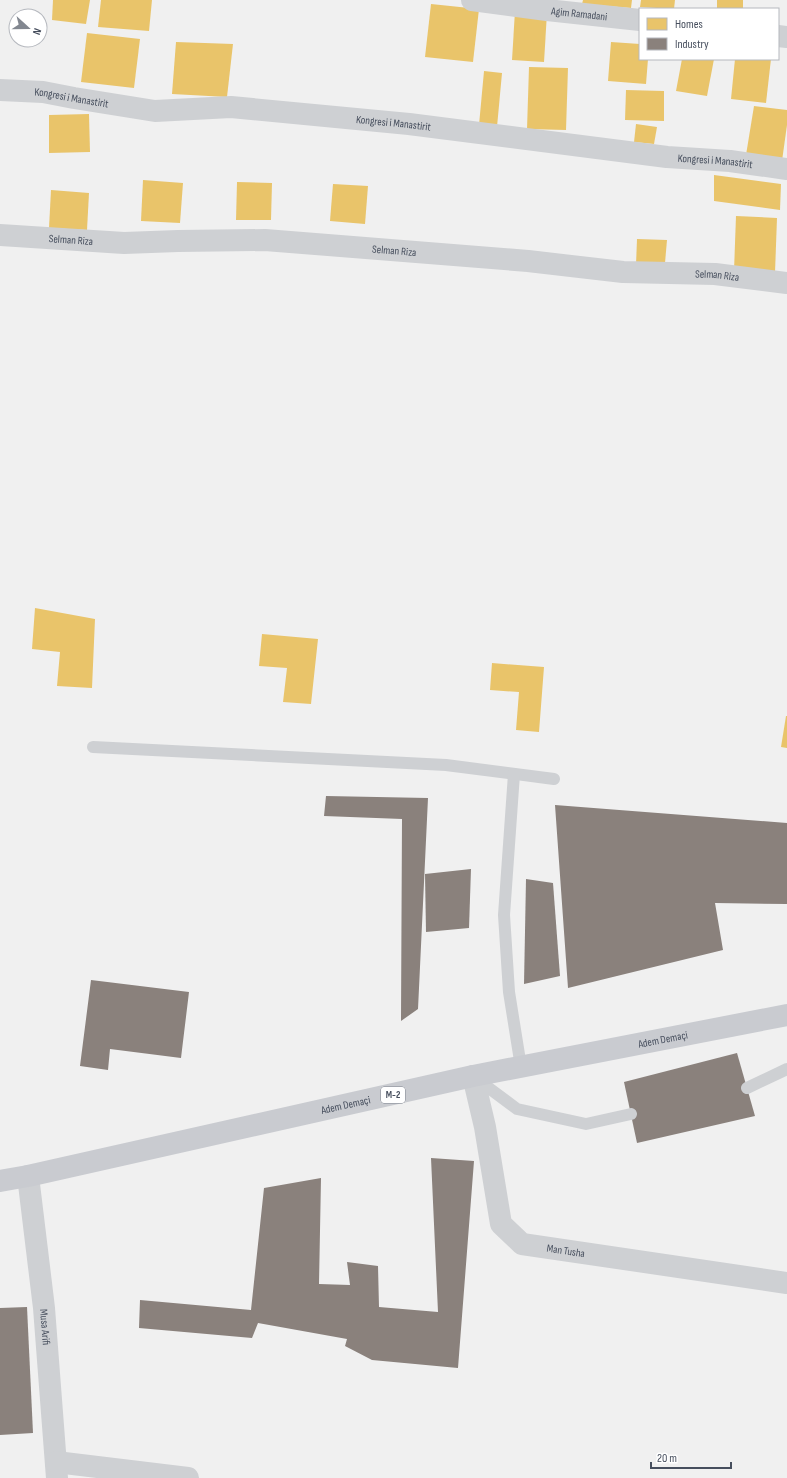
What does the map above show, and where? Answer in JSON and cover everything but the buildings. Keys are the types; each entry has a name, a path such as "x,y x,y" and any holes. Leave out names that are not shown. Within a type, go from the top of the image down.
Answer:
{"main road":[{"name":"Adem Demaçi","path":"0,1181 473,1076 787,1015"}],"street":[{"name":"Agim Ramadani","path":"472,0 639,20"},
{"name":"Kongresi i Manastirit","path":"0,90 43,92 155,111 231,107 409,124 666,157 730,161 787,169"},
{"name":"Selman Riza","path":"0,235 124,243 178,240 265,240 528,261 623,272 715,274 787,283"},
{"name":"Man Tusha","path":"473,1076 485,1127 501,1224 522,1244 787,1283"},
{"name":"Musa Arifi","path":"28,1176 44,1308 56,1470"},
{"path":"56,1470 188,1478"}],"lane":[{"path":"93,747 446,765 554,779"},
{"path":"514,774 504,915 509,992 521,1067"},
{"path":"747,1088 787,1068"},
{"path":"473,1076 517,1109 586,1124 631,1114"}]}
